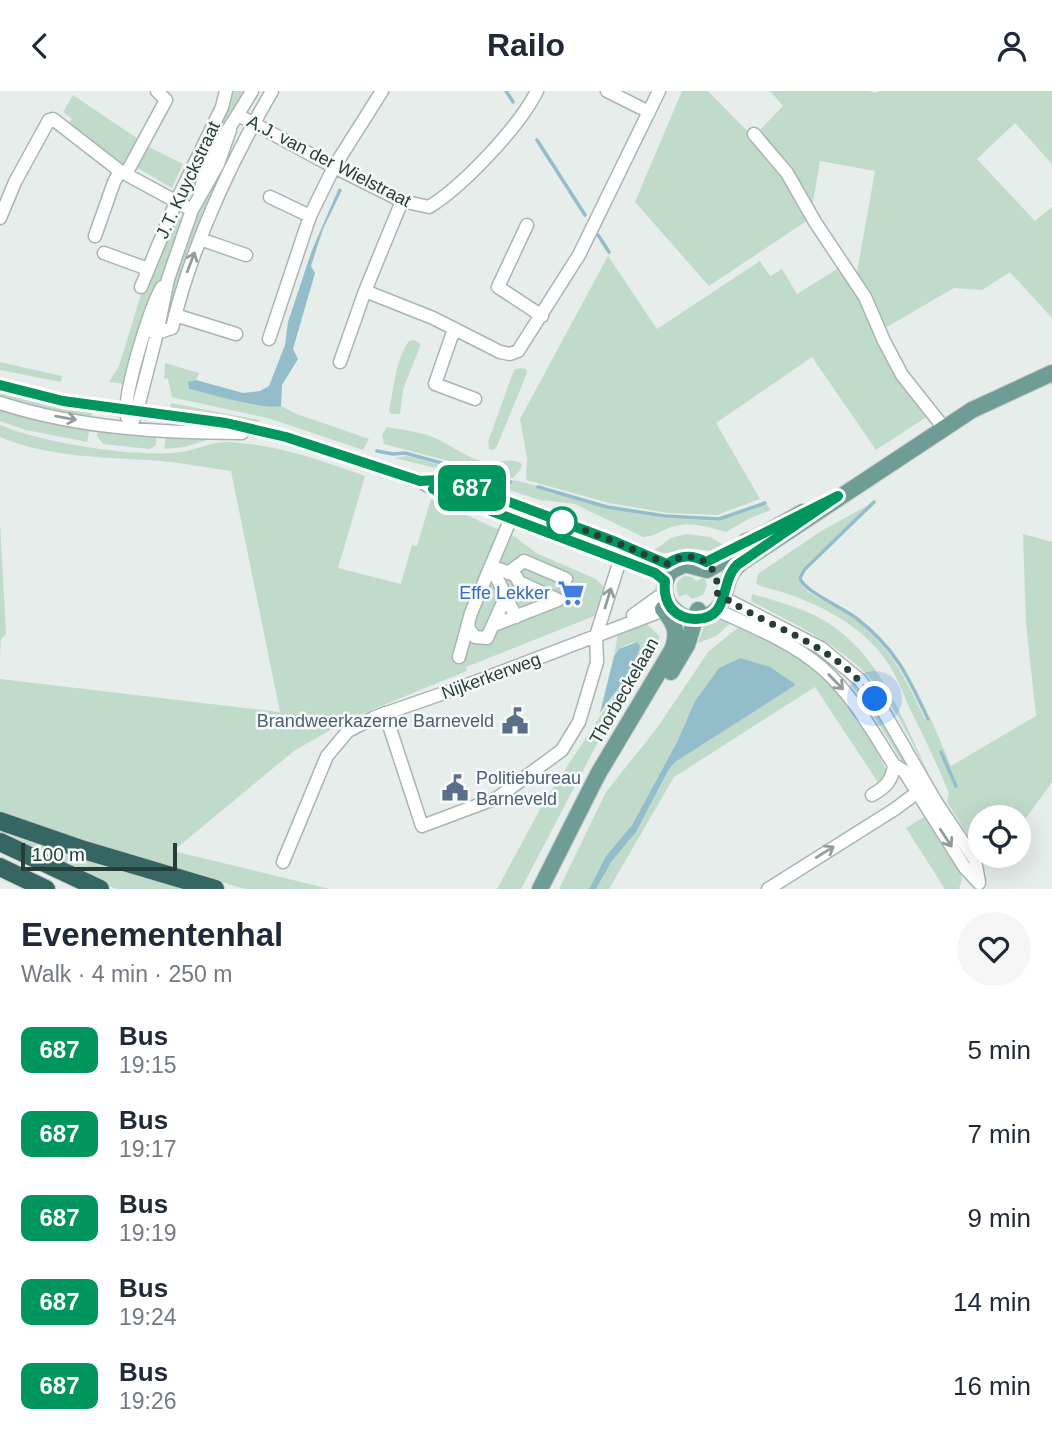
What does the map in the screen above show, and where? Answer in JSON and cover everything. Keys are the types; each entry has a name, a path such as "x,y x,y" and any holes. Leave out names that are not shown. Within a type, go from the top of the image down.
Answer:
{"highway":[{"path":"0,821 215,889"},
{"path":"0,842 100,889"},
{"path":"0,867 46,889"}],"main road":[{"path":"709,564 789,519 838,496 944,428 1001,396 1052,373"},
{"name":"Thorbeckelaan","path":"547,889 602,778 677,663 730,573 838,496"},
{"path":"683,556 691,556 709,564 718,580 712,605 682,616 664,593 683,556"},
{"name":"Thorbeckelaan","path":"540,889 598,773 667,661 677,634 664,593"}],"street":[{"path":"95,236 114,182 123,172 166,100 157,91"},
{"name":"J.T. Kuyckstraat","path":"141,287 176,202 218,117 226,91"},
{"path":"130,428 131,410 152,331 153,307 168,279 192,210 211,179 230,130 251,91"},
{"path":"152,331 172,328 186,275 200,239 253,124 272,91"},
{"path":"269,339 310,216 334,167 382,91"},
{"name":"A.J. van der Wielstraat","path":"238,115 402,201 429,207 450,194 517,123 537,91"},
{"path":"607,91 649,111"},
{"path":"365,291 500,352 510,354 518,351 579,255 659,91"},
{"path":"0,218 15,182 49,120 55,120 123,172 192,210"},
{"path":"754,134 787,173 815,222 865,297 902,375 944,428"},
{"path":"270,197 310,216"},
{"path":"340,362 365,291 402,201"},
{"path":"527,225 498,288 542,316"},
{"path":"200,239 246,255"},
{"path":"104,253 148,269"},
{"path":"175,315 236,334"},
{"path":"454,329 435,384 475,399"},
{"path":"0,385 63,401 226,423 299,441 420,481 433,489 616,542 664,593"},
{"path":"0,403 51,416 130,428 194,433 261,433"},
{"path":"515,511 622,561 639,566 664,593"},
{"name":"Nijkerkerweg","path":"459,657 468,623 515,511"},
{"path":"385,713 422,827 497,798 562,750 579,722 597,662 596,636 622,561 616,542"},
{"path":"508,573 524,561 566,579"},
{"path":"491,565 515,575 519,582 558,600 494,625"},
{"path":"491,565 516,617"},
{"name":"Nijkerkerweg","path":"283,862 327,756 348,731 385,713 477,682 596,636 618,626 664,593"},
{"path":"468,623 471,633 481,639 487,638 506,596"},
{"path":"712,605 784,628 821,648 860,680 882,709 975,860 977,887"},
{"path":"712,605 796,649 822,668 853,702 894,765 904,771 977,887"},
{"path":"872,795 891,780 894,765"},
{"path":"768,889 895,809 917,791 921,773"}],"green space":[{"path":"228,91 246,91 209,156 205,154"},
{"path":"682,91 708,91 762,146 811,218 709,286 635,202"},
{"path":"770,91 1052,91 1052,164 1015,123 977,159 1035,221 1052,207 1052,318 1010,272 982,290 954,288 885,328 857,272 875,171 820,161 812,208 756,134 783,106"},
{"path":"73,95 141,141 125,168 68,125 72,119 63,112"},
{"path":"147,146 183,164 172,188 136,167"},
{"path":"218,171 224,174 170,323 163,327 185,247"},
{"path":"175,210 183,221 164,272 144,314 125,384 109,382 119,366 142,291"},
{"path":"608,256 657,329 760,261 770,276 782,269 797,294 842,266 928,416 876,450 812,357 716,423 760,499 717,515 668,513 609,503 526,480 527,458 520,419"},
{"path":"414,340 421,344 403,389 400,414 391,414 389,410 398,365 409,341"},
{"path":"0,362 62,376 61,382 0,370"},
{"path":"165,363 199,373 189,389 251,404 281,406 369,439 363,450 268,418 172,397 168,379 164,378"},
{"path":"526,369 527,373 497,446 494,450 489,449 488,442 514,370"},
{"path":"0,388 93,409 91,417 0,399"},
{"path":"171,403 259,420 259,423 170,409"},
{"path":"0,407 90,427 87,442 26,430 0,421"},
{"path":"0,425 62,443 109,450 173,453 230,442 299,454 365,476 338,568 401,584 412,545 417,546 431,499 515,537 536,553 596,579 606,589 597,615 466,667 467,671 349,719 294,751 173,851 330,889 245,889 0,816 0,679 280,712 231,471 170,462 59,453 0,437"},
{"path":"387,427 430,436 482,461 518,462 522,464 521,469 513,478 384,444 382,435"},
{"path":"98,429 157,434 156,445 150,449 103,444 97,436"},
{"path":"166,435 214,438 184,447 164,449"},
{"path":"407,456 512,484 514,480 538,486 537,489 607,508 664,518 719,521 766,504 771,510 726,532 682,525 643,537 575,504 540,500 449,471 394,458"},
{"path":"874,502 802,569 798,578 805,589 845,612 884,647 901,672 925,719 930,717 951,766 1036,716 1026,623 1023,534 1052,542 1052,782 1031,811 1031,805 968,805 968,835 947,802 949,793 936,764 890,666 878,650 849,624 832,614 797,597 756,583 758,574 821,531"},
{"path":"0,523 6,634 1,639 0,659"},
{"path":"686,534 710,537 727,547 666,553 653,551 671,538"},
{"path":"685,576 696,581 704,578 707,585 703,595 693,599 686,594 679,597 677,585"},
{"path":"752,594 814,615 836,628 855,645 886,686 931,779 895,713 869,677 828,644 751,601"},
{"path":"749,616 809,649 821,657 748,619"},
{"path":"721,617 733,621 716,636 698,643 705,624"},
{"path":"643,620 660,637 631,692 598,742 521,889 497,889 545,800 626,677 639,646 637,642 627,645 614,656 618,633"},
{"path":"740,626 792,652 831,682 858,718 887,771 887,776 879,784 815,687 674,777 609,889 596,889 611,861 636,832 675,761 794,686 740,658 719,668 695,701 677,742 632,825 606,856 589,889 559,889 606,792 657,728 708,652"},
{"path":"826,660 850,679 875,707 906,760 903,763 880,725 844,676"},
{"path":"927,815 961,871 959,889 945,889 906,828"},
{"path":"0,833 191,889 116,889 0,836"}],"water":[{"path":"339,188 342,190 323,229 311,266 315,273 293,349 298,359 282,385 281,406 251,404 189,389 188,382 196,380 243,393 260,391 269,386 285,345 288,322 312,250"},
{"path":"637,642 640,646 634,664 600,713 614,656 619,649"},
{"path":"740,658 770,667 795,684 675,762 636,832 611,862 596,889 589,889 606,856 632,825 677,742 695,701 719,668"}],"waterway":[{"path":"506,91 513,102"},
{"path":"537,140 585,215"},
{"path":"598,235 609,252"},
{"path":"377,451 405,453 511,482"},
{"path":"538,487 607,507 665,516 719,519 765,503"},
{"path":"874,502 804,570 800,578 808,588 856,618 881,640 907,676 928,719"},
{"path":"941,752 956,786"}],"tunnel":[{"path":"558,600 566,579"}],"bus line":[{"name":"687","path":"0,385 63,401 226,423 286,437 420,481 437,480 472,488 667,564 683,556 699,558 706,562 838,496 737,565 727,580 722,604 708,616 695,619 682,616 671,608 666,598 665,581 655,573 433,489"}],"place":[{"name":"Effe Lekker","path":"571,593"},
{"name":"Brandweerkazerne Barneveld","path":"515,721"},
{"name":"Politiebureau Barneveld","path":"455,788"}],"route":[{"path":"562,522 667,564 683,556 699,558 716,573 717,593 765,621 821,648 860,680 875,699"}]}
